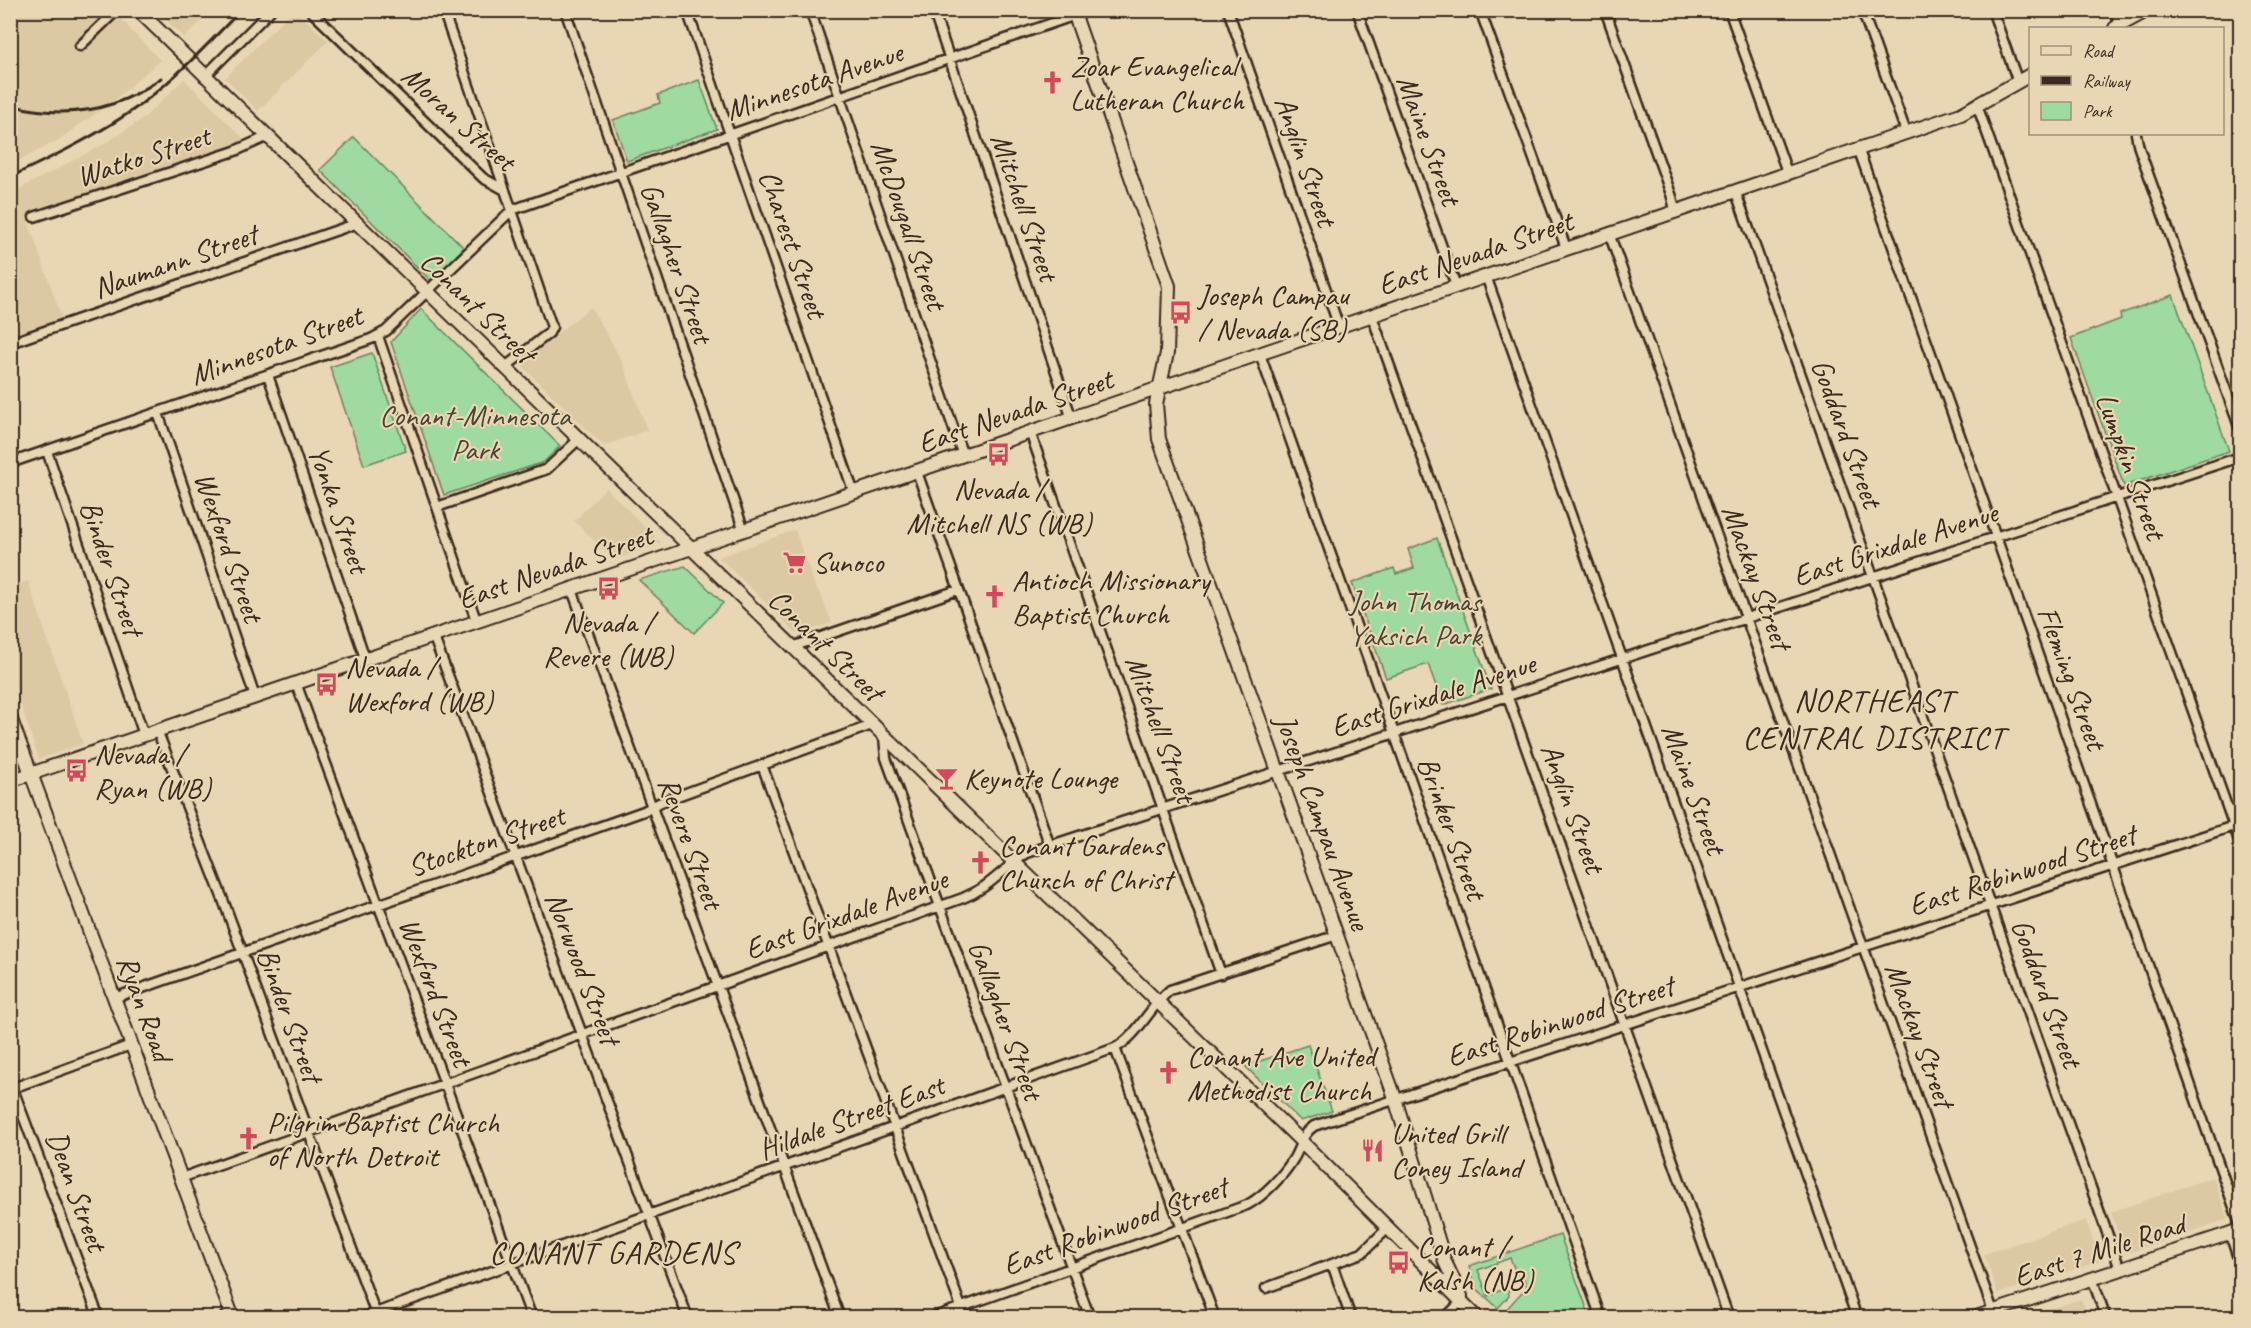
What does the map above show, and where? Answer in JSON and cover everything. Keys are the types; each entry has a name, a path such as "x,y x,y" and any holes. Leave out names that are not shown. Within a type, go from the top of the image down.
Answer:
{"street":[{"path":"80,46 117,10"},
{"name":"Conant Street","path":"138,10 355,224 1157,1000 1478,1317"},
{"path":"204,77 271,10"},
{"name":"Moran Street","path":"310,10 483,178 505,190 552,327 549,333 504,368"},
{"path":"443,10 505,190"},
{"name":"Gallagher Street","path":"565,10 744,531"},
{"name":"Charest Street","path":"687,10 854,493"},
{"name":"McDougall Street","path":"810,10 963,456"},
{"name":"Mitchell Street","path":"933,10 1072,419"},
{"name":"Minnesota Avenue","path":"621,172 1074,13 1090,10"},
{"name":"Anglin Street","path":"1228,10 1339,327"},
{"name":"Maine Street","path":"1357,10 1456,286"},
{"path":"1480,10 1566,248"},
{"path":"1605,10 1675,210"},
{"path":"1729,10 1787,172"},
{"path":"1862,10 1906,132"},
{"path":"1992,10 2018,82"},
{"path":"2115,10 2118,27"},
{"path":"2120,27 2148,10"},
{"name":"Joseph Campau Avenue","path":"1074,13 1167,280 1170,296 1167,353 1158,389 1156,425 1159,440 1395,1100 1445,1262 1463,1302"},
{"name":"East Nevada Street","path":"10,782 571,587 744,531 1675,210 1961,114 2029,76"},
{"name":"Lumpkin Street","path":"1977,105 2237,825 2241,843"},
{"path":"2136,135 2151,182 2241,429"},
{"name":"Watko Street","path":"34,217 235,151 266,137"},
{"name":"Fleming Street","path":"1858,148 2241,1224"},
{"name":"Minnesota Street","path":"10,463 378,336 512,210 621,172"},
{"name":"Goddard Street","path":"1735,190 2120,1269"},
{"name":"Naumann Street","path":"10,343 355,224"},
{"name":"Mackay Street","path":"1609,233 1993,1311"},
{"name":"Maine Street","path":"1486,276 1857,1317"},
{"name":"Anglin Street","path":"1372,316 1729,1317"},
{"path":"378,336 476,620"},
{"name":"Brinker Street","path":"1260,354 1601,1317"},
{"name":"Yonka Street","path":"268,375 365,658"},
{"name":"Wexford Street","path":"158,412 255,697"},
{"name":"Mitchell Street","path":"1030,432 1222,973"},
{"path":"437,507 547,469 578,440"},
{"name":"Binder Street","path":"47,451 144,735"},
{"name":"East Grixdale Avenue","path":"181,1178 939,907 982,890 1013,862 1027,853 2241,457"},
{"path":"917,472 1050,846"},
{"name":"Revere Street","path":"571,587 840,1317"},
{"path":"792,647 958,590"},
{"name":"Norwood Street","path":"433,635 688,1317"},
{"name":"Wexford Street","path":"296,683 532,1317"},
{"name":"Ryan Road","path":"10,717 181,1178 229,1316"},
{"name":"Stockton Street","path":"114,998 241,951 516,856 872,725"},
{"name":"Binder Street","path":"157,730 376,1315"},
{"name":"Gallagher Street","path":"884,736 886,758 1090,1317"},
{"path":"762,765 965,1317"},
{"name":"East Robinwood Street","path":"931,1317 1247,1205 1259,1197 1293,1159 1301,1141 1314,1126 2237,825"},
{"name":"Hildale Street East","path":"361,1317 376,1315 512,1263 1115,1047 1124,1042 1157,1000 1170,990 1337,935"},
{"path":"11,1086 131,1045"},
{"path":"1115,1047 1215,1317"},
{"name":"Dean Street","path":"11,1086 99,1317"},
{"path":"1266,1288 1362,1253 1389,1227"},
{"path":"2235,1232 2241,1264"},
{"name":"East 7 Mile Road","path":"1973,1317 2235,1232"},
{"path":"1332,1264 1351,1317"},
{"path":"2092,1278 2106,1317"},
{"path":"1445,1317 1463,1302"}],"shaded area":[{"path":"11,11 113,11 160,60 117,98 57,141 11,165"},
{"path":"157,11 212,11 184,38"},
{"path":"292,11 297,11 328,41 258,111 225,78"},
{"path":"184,79 247,142 26,216 62,318 11,335 10,194 106,143 145,117"},
{"path":"591,307 622,361 647,430 604,446 519,363"},
{"path":"606,488 661,543 614,560 574,521"},
{"path":"795,530 815,586 832,623 797,634 719,557"},
{"path":"28,581 83,744 39,759 11,675 11,587"},
{"path":"2213,1177 2228,1219 2125,1254 2111,1212"},
{"path":"2086,1220 2100,1261 1998,1294 1984,1254"},
{"path":"2081,1299 2088,1317 2026,1317"}],"green space":[{"path":"699,80 717,129 627,161 613,120 660,103 658,95"},
{"path":"354,137 464,248 431,281 320,170"},
{"path":"2173,295 2229,451 2124,486 2071,338 2121,319 2120,314"},
{"name":"Conant-Minnesota Park","path":"421,309 560,446 544,462 444,495 391,342"},
{"name":"Conant-Minnesota Park","path":"372,353 406,451 364,465 330,367"},
{"name":"John Thomas Yaksich Park","path":"1437,538 1491,689 1443,705 1428,664 1386,678 1352,583 1394,568 1396,574 1414,568 1408,549"},
{"path":"685,566 723,603 694,633 639,580"},
{"path":"1308,1045 1332,1111 1301,1121 1245,1066"},
{"path":"1560,1235 1590,1317 1507,1317 1503,1313 1521,1293 1528,1290 1524,1279 1519,1280 1510,1258 1478,1270 1488,1296 1508,1287 1509,1296 1498,1308 1474,1286 1469,1266"}],"railway":[{"path":"10,177 60,153 125,116 180,71 241,10"},
{"path":"10,105 50,112 88,110 126,99 161,78"}],"place":[{"name":"Zoar Evangelical Lutheran Church","path":"1052,83"},
{"name":"Joseph Campau / Nevada (SB)","path":"1180,312"},
{"name":"Nevada / Mitchell NS (WB)","path":"999,455"},
{"name":"Sunoco","path":"795,562"},
{"name":"Nevada / Revere (WB)","path":"608,588"},
{"name":"Antioch Missionary Baptist Church","path":"994,597"},
{"name":"Nevada / Wexford (WB)","path":"327,684"},
{"name":"Nevada / Ryan (WB)","path":"76,771"},
{"name":"Keynote Lounge","path":"946,778"},
{"name":"Conant Gardens Church of Christ","path":"981,862"},
{"name":"Conant Ave United Methodist Church","path":"1169,1073"},
{"name":"Pilgrim Baptist Church of North Detroit","path":"249,1139"},
{"name":"United Grill Coney Island","path":"1373,1150"},
{"name":"Conant / Kalsh (NB)","path":"1399,1263"}],"district":[{"name":"NORTHEAST CENTRAL DISTRICT","path":"1874,718"},
{"name":"CONANT GARDENS","path":"613,1252"}]}
